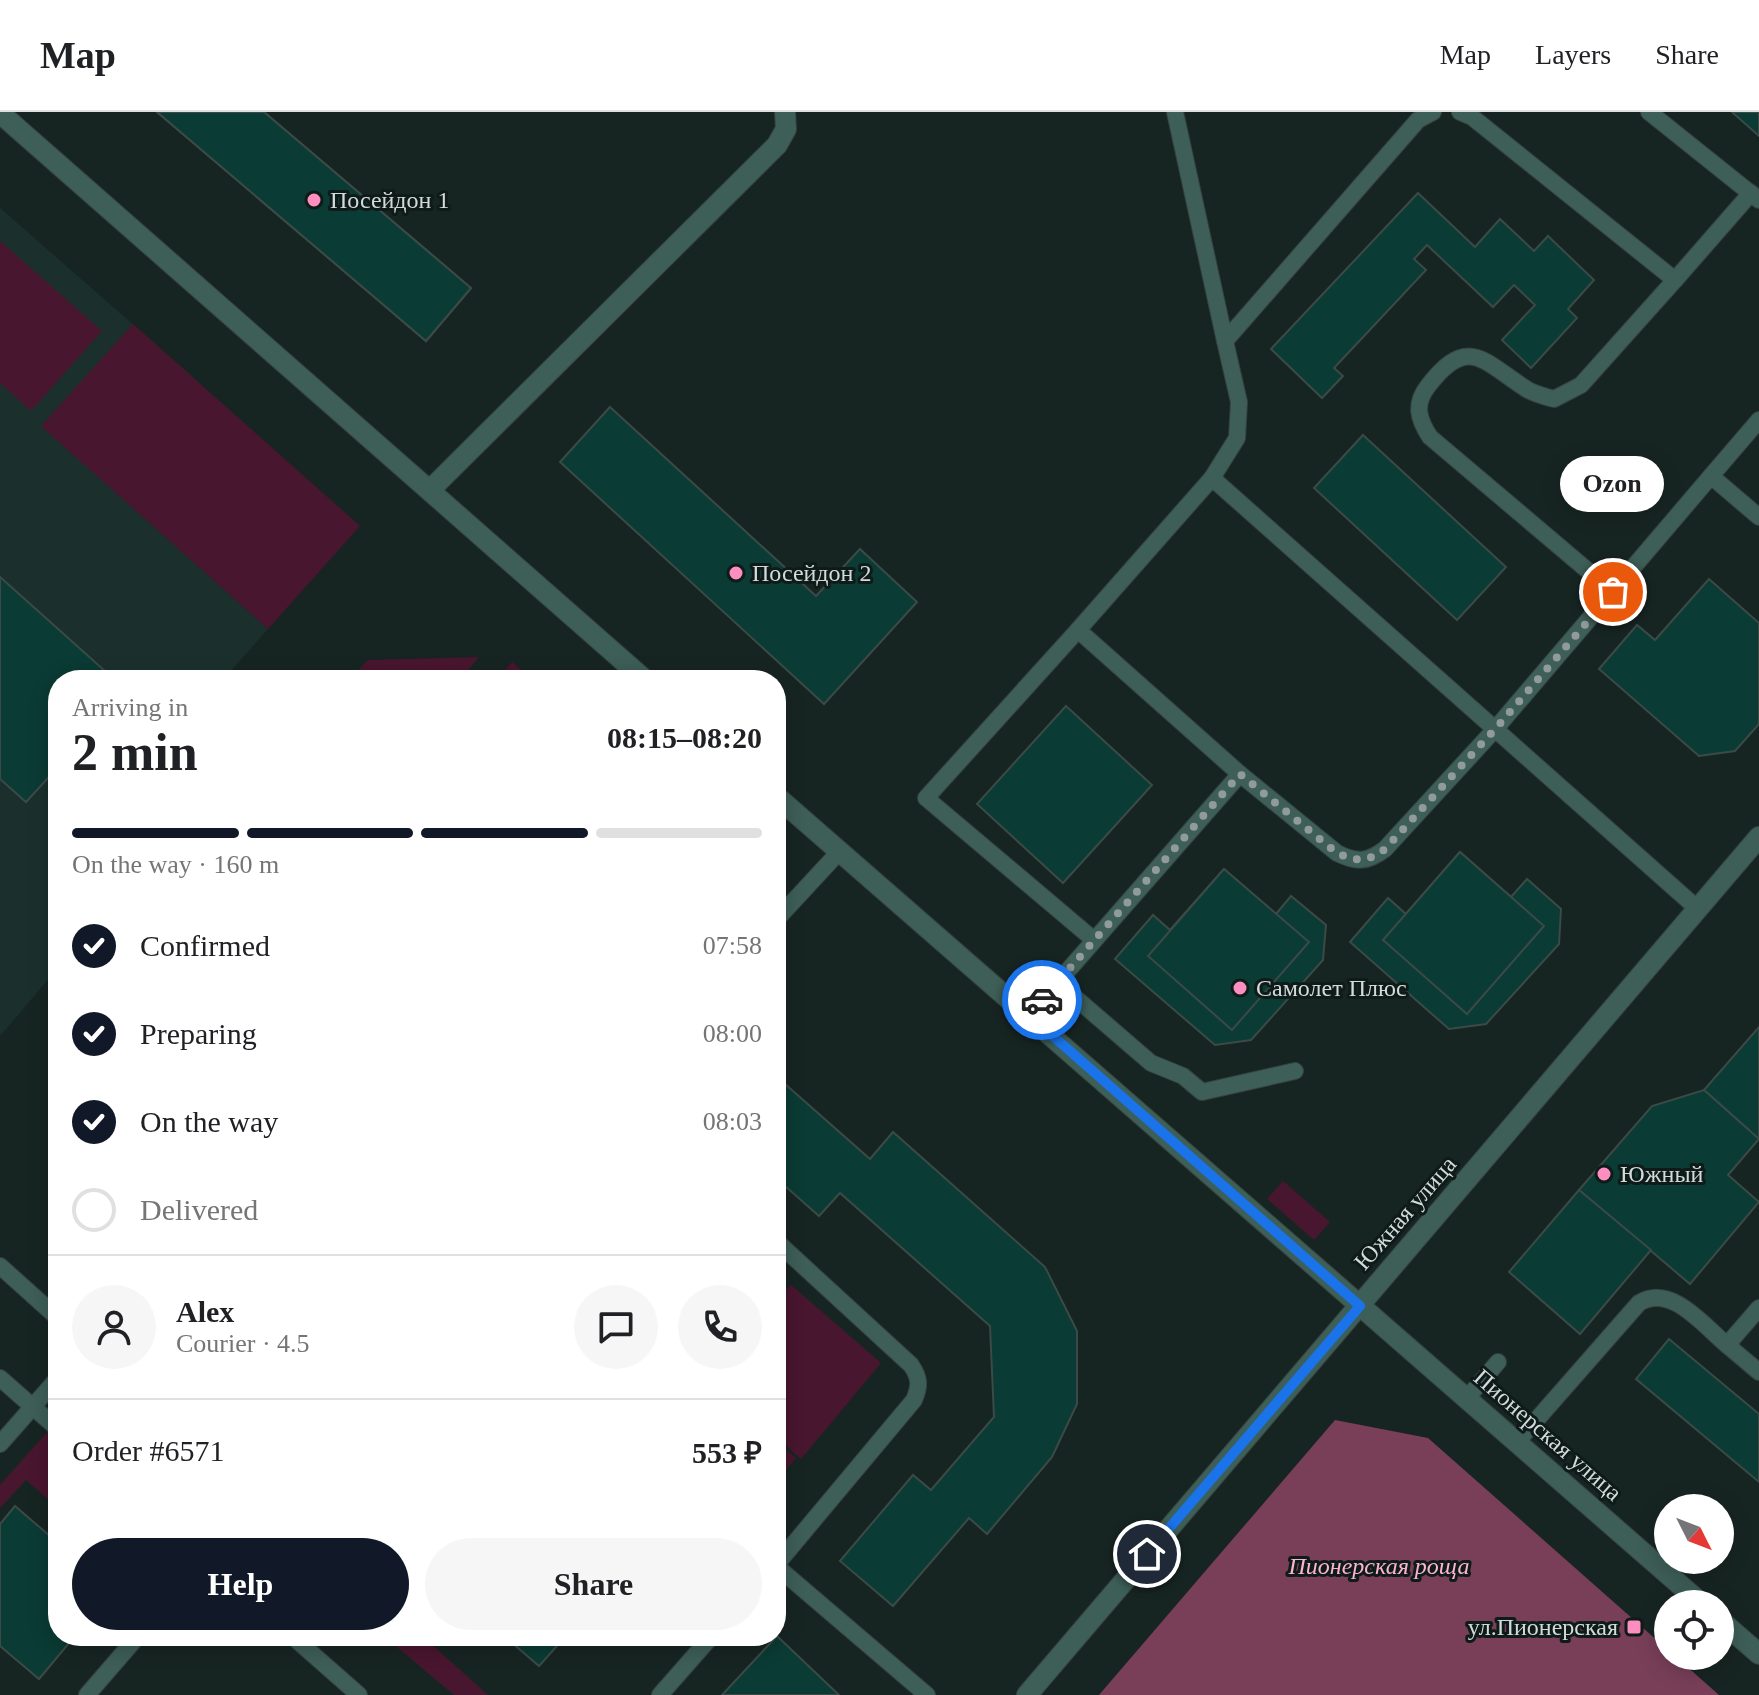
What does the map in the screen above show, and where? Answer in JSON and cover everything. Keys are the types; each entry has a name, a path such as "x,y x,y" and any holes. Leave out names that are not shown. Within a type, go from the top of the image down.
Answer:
{"street":[{"path":"431,489 777,145 786,129 785,112"},
{"path":"0,113 634,670"},
{"name":"Пионерская улица","path":"786,805 1686,1590"},
{"name":"Южная улица","path":"1027,1695 1759,837"},
{"path":"1734,1632 1759,1654"}],"lane":[{"path":"1094,940 926,798 1212,478 1237,438 1239,402 1175,112"},
{"path":"1225,341 1418,120 1433,112"},
{"path":"1460,112 1472,117 1675,280"},
{"path":"1613,592 1430,437 1420,422 1418,404 1426,388 1446,366 1461,357 1478,355 1493,362 1527,390 1554,399 1581,385 1755,197 1649,112"},
{"path":"1078,630 1240,774 1337,853 1353,861 1371,860 1385,849 1497,727 1759,420"},
{"path":"1711,476 1759,517"},
{"path":"1212,478 1497,727 1699,910"},
{"path":"1029,1015 1240,774"},
{"path":"786,909 839,852"},
{"path":"1057,982 1151,1063 1183,1076 1202,1092 1295,1071"},
{"path":"786,1250 911,1365 918,1376 919,1388 914,1400 786,1553"},
{"path":"0,1266 48,1309"},
{"path":"1517,1442 1639,1303 1649,1296 1661,1295 1673,1300 1759,1372"},
{"path":"1727,1345 1759,1308"},
{"path":"1467,1398 1498,1362"},
{"path":"0,1378 48,1420"},
{"path":"0,1444 48,1390"},
{"path":"786,1574 927,1695"},
{"path":"87,1695 129,1646"},
{"path":"303,1646 359,1695"},
{"path":"660,1695 702,1646"}],"shaded area":[{"path":"0,208 202,385 111,488 268,629 232,670 48,670 48,980 0,1036"},
{"path":"0,241 102,331 31,411 0,383"},
{"path":"133,324 360,526 268,629 41,426"},
{"path":"479,657 468,670 358,670 368,660"},
{"path":"512,662 521,670 505,670"},
{"path":"1283,1181 1330,1222 1314,1240 1267,1199"},
{"path":"791,1285 881,1363 801,1459 786,1446 786,1290"},
{"path":"48,1431 48,1499 26,1480 0,1508 0,1485"},
{"path":"786,1450 796,1458 786,1470"},
{"path":"396,1646 433,1646 488,1695 454,1695"}],"green space":[{"name":"Пионерская роща","path":"1335,1420 1428,1438 1654,1638 1654,1670 1691,1670 1719,1695 1099,1695"}],"building":[{"name":"Посейдон 1","path":"157,112 264,112 471,288 426,341"},
{"name":"Посейдон 1","path":"157,112 264,112 471,288 426,341"},
{"path":"1732,112 1759,112 1759,136"},
{"path":"1418,193 1475,247 1500,219 1534,251 1548,236 1594,280 1568,309 1577,318 1531,368 1502,340 1535,305 1514,285 1493,307 1427,245 1414,259 1426,270 1334,368 1343,376 1322,398 1271,349"},
{"name":"Посейдон 2","path":"610,407 816,596 860,549 917,602 824,704 560,462"},
{"path":"1363,435 1506,567 1457,620 1314,488"},
{"path":"0,577 104,670 48,670 48,778 26,802 0,779"},
{"path":"1709,579 1759,623 1759,724 1735,751 1699,756 1599,669 1637,625 1655,640"},
{"path":"1066,706 1152,785 1063,883 977,804"},
{"path":"1460,852 1511,897 1527,879 1561,909 1559,944 1486,1024 1449,1029 1350,942 1388,898 1406,914"},
{"path":"1460,852 1544,926 1467,1014 1383,940"},
{"path":"1224,869 1276,914 1291,896 1326,925 1323,960 1251,1040 1215,1045 1115,959 1153,915 1170,930"},
{"path":"1224,869 1309,942 1232,1030 1148,956"},
{"path":"1759,1027 1759,1139 1704,1090"},
{"path":"786,1085 870,1159 893,1132 1045,1267 1077,1331 1077,1404 1052,1457 987,1534 969,1518 893,1606 840,1561 913,1475 931,1490 994,1417 990,1326 840,1193 819,1216 786,1187"},
{"path":"1704,1090 1759,1139 1728,1175 1759,1202 1690,1284 1579,1190 1652,1106"},
{"path":"1579,1190 1651,1250 1580,1334 1509,1272"},
{"path":"1669,1339 1759,1414 1759,1482 1636,1379"},
{"path":"15,1506 48,1534 48,1646 67,1646 39,1679 0,1646 0,1524"},
{"path":"786,1645 839,1695 722,1695 768,1646"},
{"path":"516,1646 557,1646 539,1666"}],"way so far":[{"path":"1042,1000 1240,774 1337,853 1353,861 1371,860 1385,849 1497,727 1613,592"}],"place":[{"name":"Посейдон 1","path":"314,200"},
{"name":"Посейдон 2","path":"736,573"},
{"name":"Ozon","path":"1613,592"},
{"name":"Самолет Плюс","path":"1240,988"},
{"name":"Южный","path":"1604,1174"},
{"name":"ул.Пионерская","path":"1634,1627"}],"route":[{"path":"1042,1000 1029,1015 1360,1306 1147,1554"}]}
